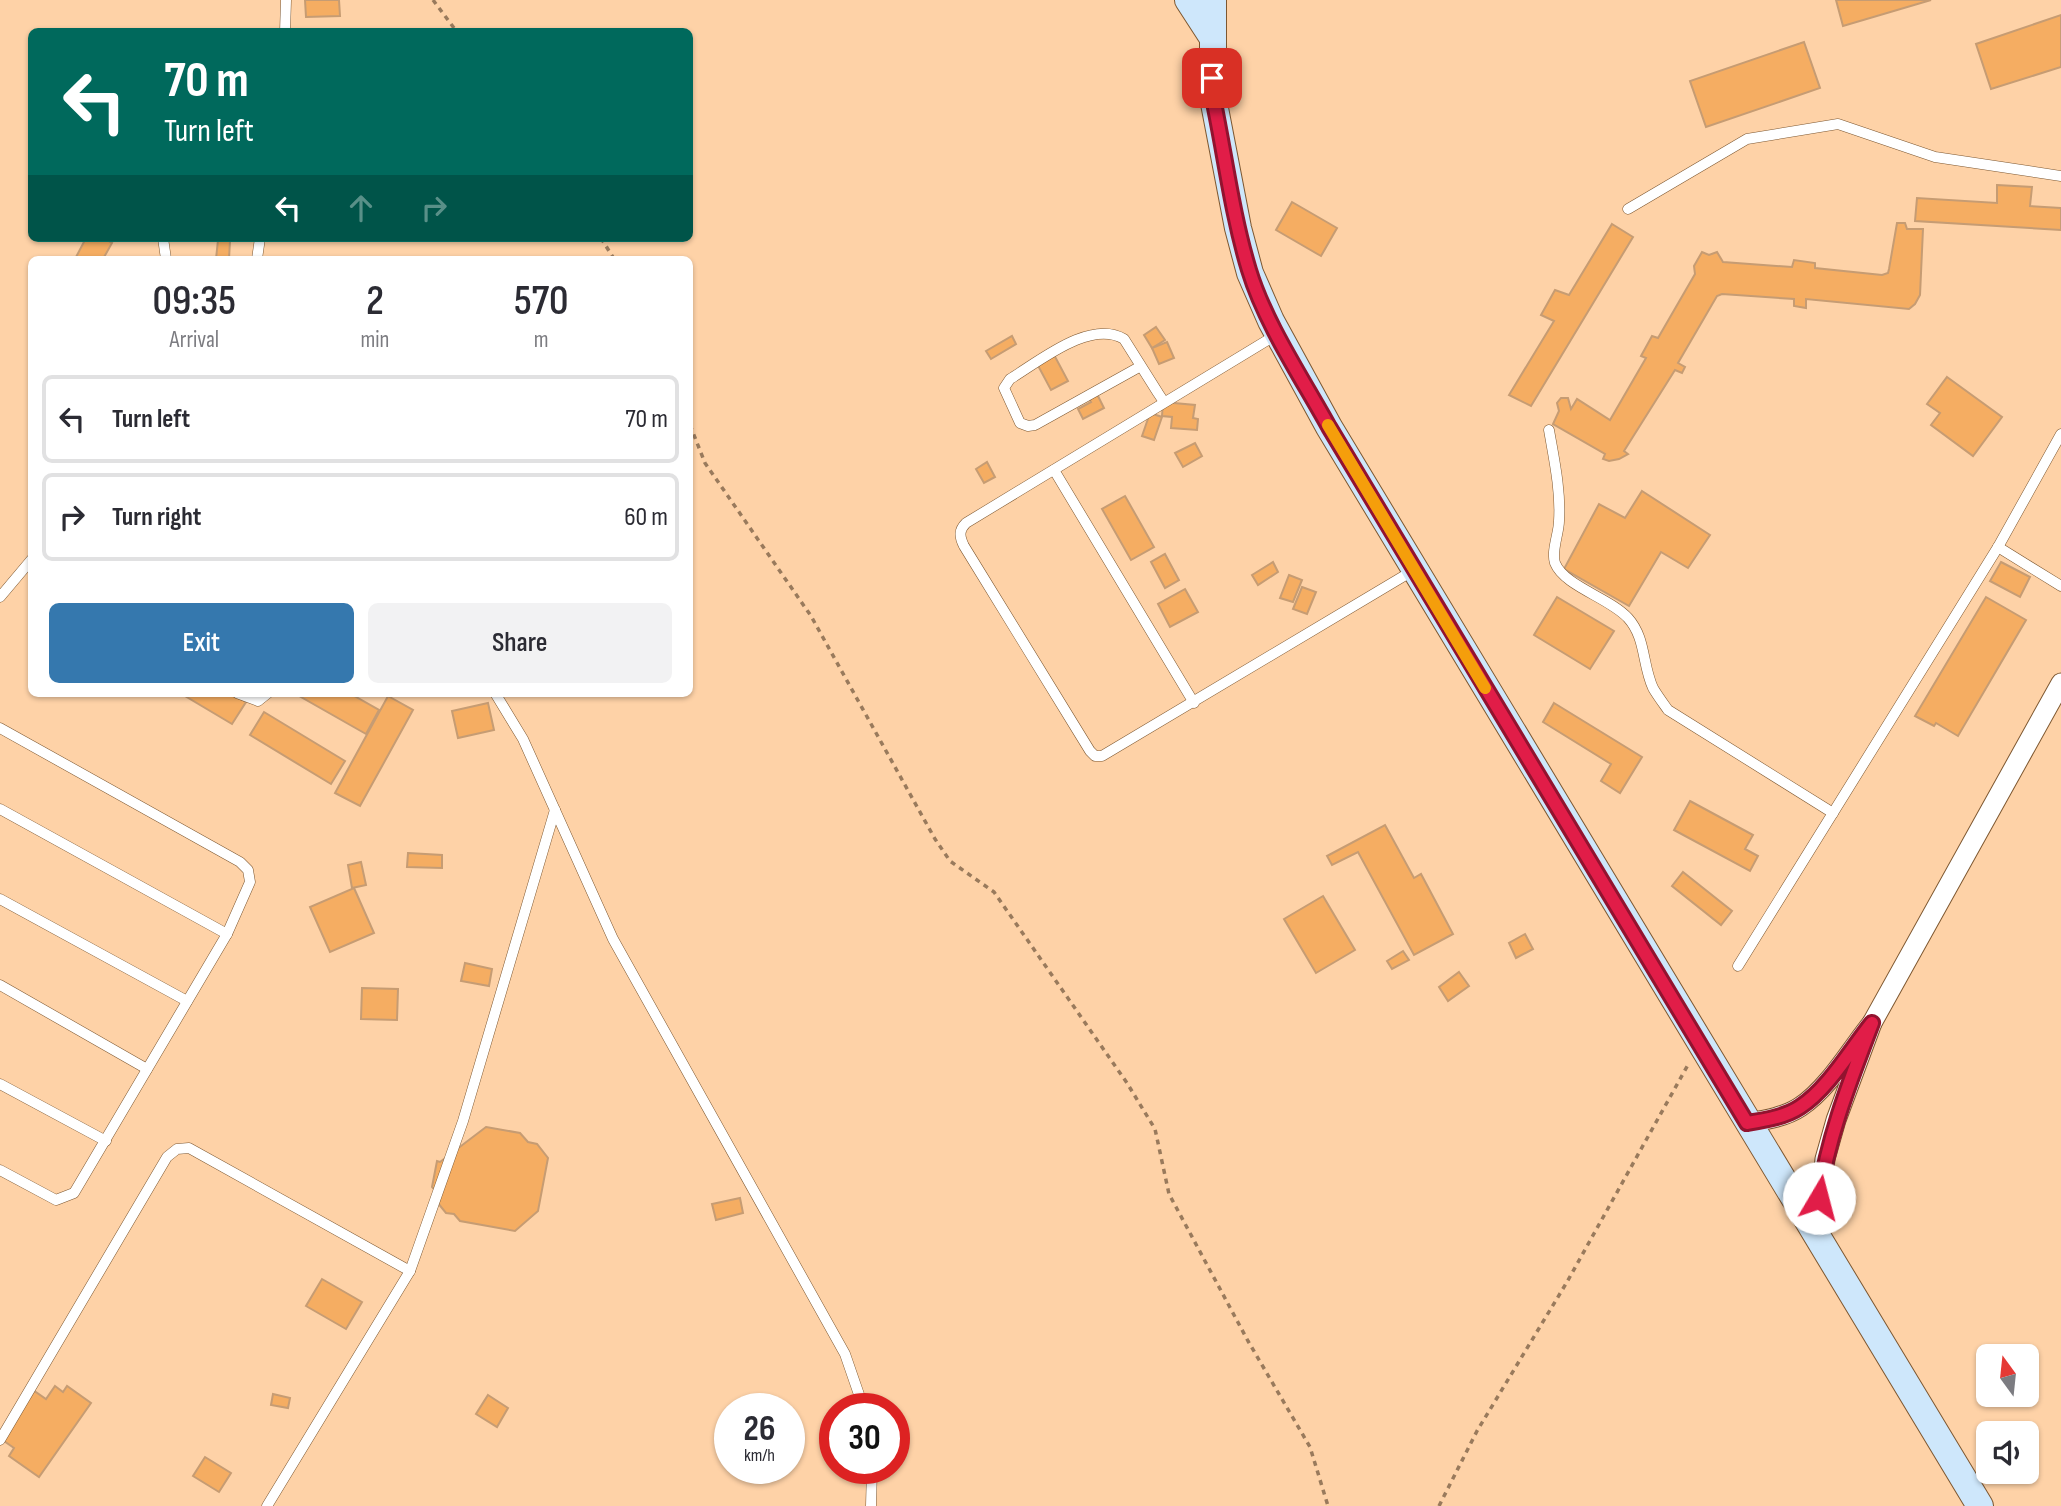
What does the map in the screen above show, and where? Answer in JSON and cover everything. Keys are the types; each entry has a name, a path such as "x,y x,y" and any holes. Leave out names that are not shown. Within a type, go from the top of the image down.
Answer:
{"main road":[{"path":"1188,0 1212,37"},
{"path":"1213,0 1213,98 1238,228 1250,273 1278,334 1329,427 1980,1506"}],"street":[{"path":"1817,1237 1825,1159 1836,1120 1872,1023 2061,683"},
{"path":"1747,1123 1775,1118 1799,1108 1808,1101 1872,1023"}],"lane":[{"path":"285,28 286,0"},
{"path":"1628,209 1747,139 1838,124 1935,157 2061,176"},
{"path":"1141,366 1035,425 1020,423 1004,388 1010,379 1090,334 1104,332 1124,339 1164,402"},
{"path":"1278,334 966,523 961,528 960,538 964,545 1095,756 1110,754 1415,570"},
{"path":"1549,430 1560,519 1554,559 1556,566 1564,575 1619,609 1629,619 1641,639 1652,687 1668,710 1833,813"},
{"path":"1738,966 1998,547 2061,434"},
{"path":"1054,470 1194,703"},
{"path":"1998,547 2061,586"},
{"path":"0,597 28,564"},
{"path":"244,697 258,701 263,697"},
{"path":"497,697 523,739 613,939 845,1354 861,1393"},
{"path":"0,728 240,862 248,870 250,882 227,934 74,1193 56,1200 0,1170"},
{"path":"0,809 227,934"},
{"path":"267,1506 410,1271 463,1121 555,810"},
{"path":"0,899 187,1001"},
{"path":"0,985 147,1069"},
{"path":"0,1084 106,1141"},
{"path":"0,1440 167,1157 177,1149 189,1148 410,1271"},
{"path":"872,1484 872,1506"}],"path":[{"path":"433,0 454,28"},
{"path":"693,433 705,463 811,616 935,839 950,861 994,892 1127,1083 1155,1129 1169,1194 1248,1341 1310,1447 1328,1506"},
{"path":"1439,1506 1477,1431 1567,1282 1699,1043"}],"building":[{"path":"305,0 339,0 340,16 306,17"},
{"path":"1836,0 1931,0 1843,26"},
{"path":"2061,15 2061,67 1991,89 1976,44"},
{"path":"1804,42 1820,88 1706,127 1690,81"},
{"path":"1997,185 2032,187 2030,206 2061,208 2061,230 1915,221 1917,198 1997,203"},
{"path":"1292,202 1337,228 1321,256 1276,230"},
{"path":"1897,223 1905,223 1907,229 1923,229 1920,295 1909,309 1806,299 1806,308 1794,306 1794,299 1722,294 1717,296 1678,363 1685,367 1682,373 1675,370 1624,451 1628,454 1609,461 1603,459 1605,454 1553,424 1559,411 1557,403 1561,398 1568,398 1571,409 1577,399 1610,420 1646,358 1641,356 1652,336 1658,338 1695,274 1694,266 1702,252 1709,255 1717,252 1723,262 1792,267 1794,260 1815,263 1815,268 1882,275 1888,273"},
{"path":"1612,224 1633,237 1531,406 1509,395 1554,321 1541,315 1555,290 1569,295"},
{"path":"84,242 112,243 105,256 77,256"},
{"path":"218,242 230,242 229,256 216,256"},
{"path":"1156,327 1165,340 1152,348 1144,335"},
{"path":"1012,336 1016,344 991,359 986,351"},
{"path":"1167,342 1174,358 1159,364 1152,348"},
{"path":"1052,351 1068,381 1051,390 1035,360"},
{"path":"1947,377 2002,417 1973,456 1931,425 1940,413 1927,404"},
{"path":"1094,388 1104,408 1083,419 1078,409 1091,402 1086,393"},
{"path":"1163,402 1195,405 1193,418 1198,419 1197,430 1171,428 1172,417 1162,416"},
{"path":"1150,413 1162,417 1154,440 1142,436"},
{"path":"1195,443 1202,456 1183,467 1175,453"},
{"path":"987,462 995,477 984,483 976,469"},
{"path":"1642,491 1710,535 1688,568 1661,552 1629,606 1564,569 1599,504 1625,518"},
{"path":"1125,496 1154,547 1131,560 1102,509"},
{"path":"1165,554 1179,580 1165,588 1151,562"},
{"path":"1273,562 1278,572 1258,585 1252,575"},
{"path":"2001,562 2030,577 2020,597 1990,581"},
{"path":"1289,575 1302,580 1293,602 1280,598"},
{"path":"1302,587 1316,592 1307,614 1293,609"},
{"path":"1185,589 1198,612 1170,627 1158,604"},
{"path":"1557,597 1614,631 1590,669 1534,635"},
{"path":"1986,597 2026,620 1958,736 1936,723 1934,726 1915,716"},
{"path":"187,697 237,697 246,702 232,724"},
{"path":"301,697 356,697 379,710 366,734"},
{"path":"387,697 413,710 360,806 335,793"},
{"path":"488,703 494,730 458,738 452,711"},
{"path":"1554,703 1642,757 1620,793 1601,781 1611,764 1543,722"},
{"path":"264,712 345,761 331,784 250,735"},
{"path":"1690,801 1753,835 1745,849 1758,856 1750,871 1674,830"},
{"path":"1385,825 1414,878 1421,874 1453,934 1414,955 1358,852 1332,865 1327,856"},
{"path":"408,853 442,855 442,868 407,867"},
{"path":"361,862 366,885 352,888 348,865"},
{"path":"1683,872 1732,911 1721,925 1672,886"},
{"path":"354,888 374,933 330,952 310,907"},
{"path":"1323,896 1355,950 1316,973 1284,919"},
{"path":"1525,934 1533,949 1516,958 1509,943"},
{"path":"1403,951 1409,960 1392,969 1387,961"},
{"path":"465,963 492,969 489,986 461,981"},
{"path":"1459,972 1469,986 1448,1001 1439,987"},
{"path":"362,988 398,989 397,1020 361,1019"},
{"path":"486,1127 520,1133 528,1142 537,1144 548,1158 538,1211 515,1231 460,1221 454,1214 446,1213 437,1202 439,1195 432,1187 437,1161 440,1162"},
{"path":"740,1198 743,1213 716,1220 712,1204"},
{"path":"322,1279 362,1302 346,1329 306,1306"},
{"path":"55,1386 63,1392 67,1386 91,1403 39,1477 9,1456 14,1448 1,1439 30,1388 46,1399"},
{"path":"273,1394 290,1398 288,1408 271,1405"},
{"path":"488,1395 508,1408 497,1427 476,1414"},
{"path":"205,1457 231,1473 219,1492 193,1476"}],"slow traffic":[{"path":"1328,425 1485,688"}],"route":[{"path":"1212,78 1213,98 1238,228 1250,273 1271,320 1329,427 1747,1123 1775,1118 1799,1108 1817,1093 1872,1023 1836,1120 1825,1159 1819,1198"}]}
